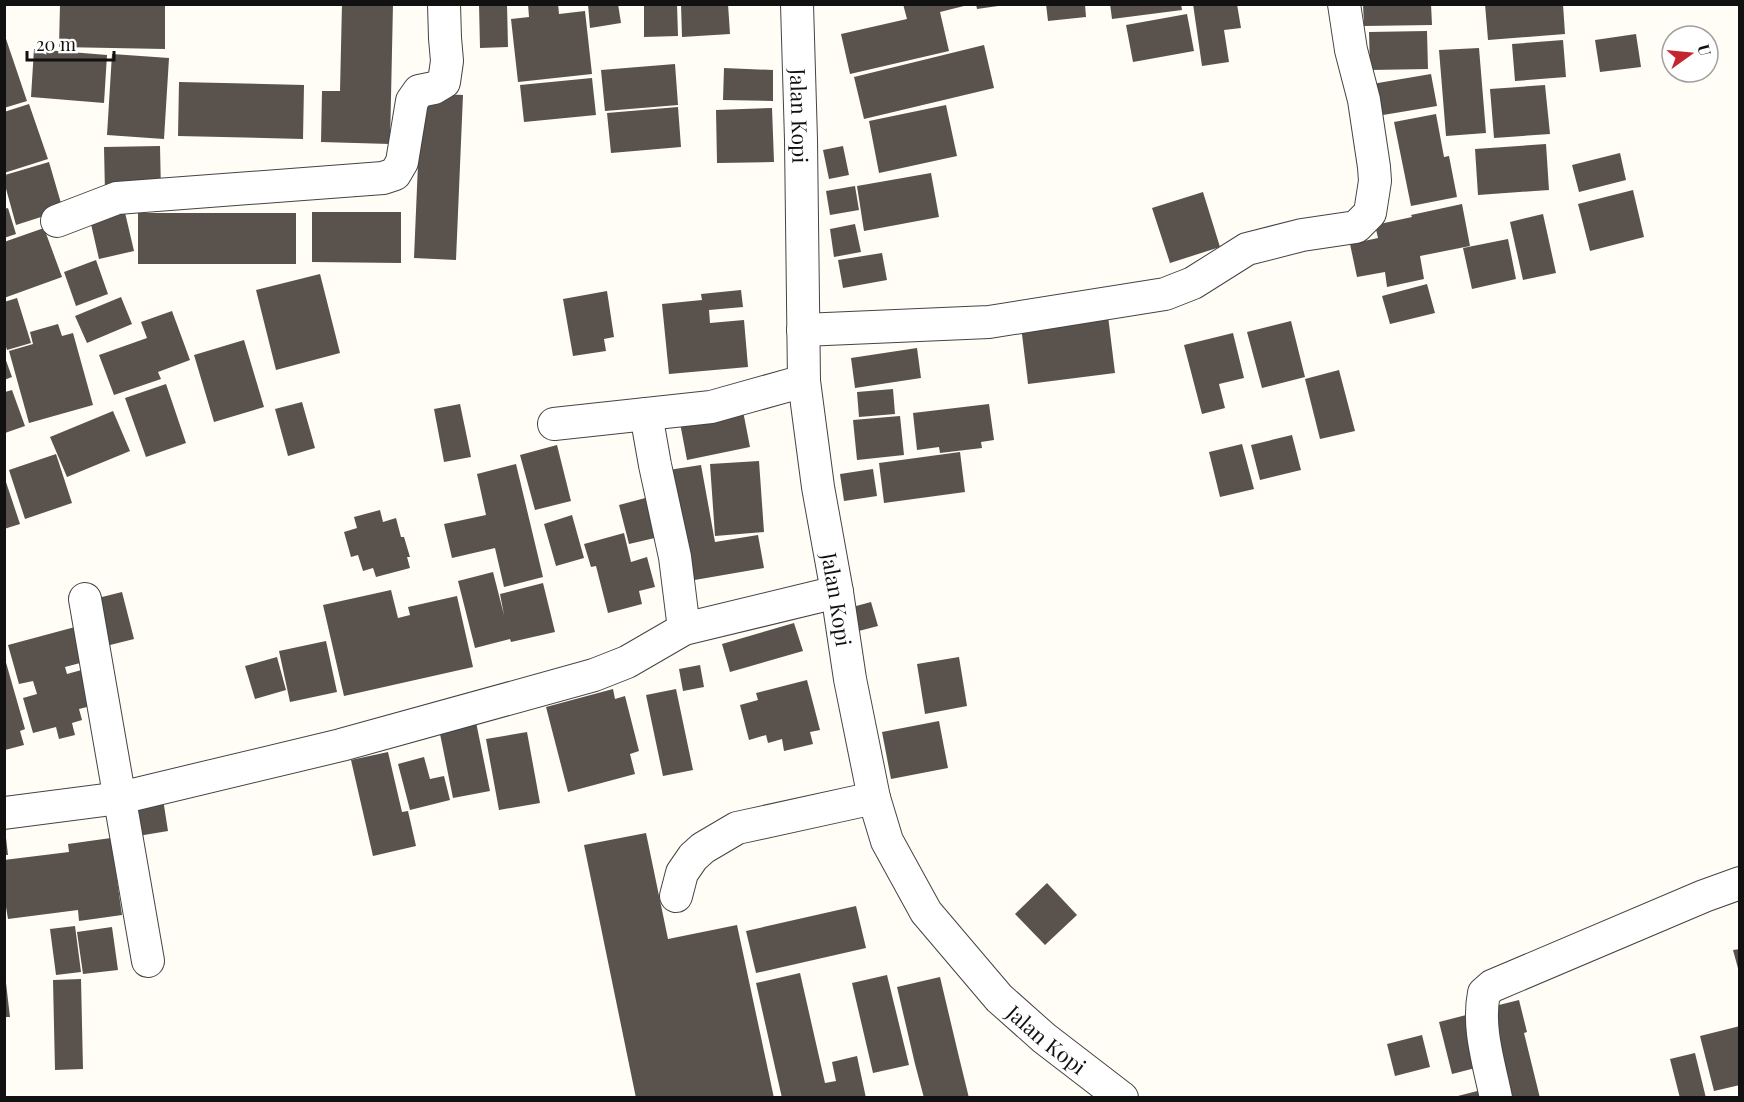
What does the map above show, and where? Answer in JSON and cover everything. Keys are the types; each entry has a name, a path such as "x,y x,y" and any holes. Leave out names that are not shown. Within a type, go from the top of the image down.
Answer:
{"street":[{"path":"57,221 117,198 383,178 395,174 402,162 412,101 419,91 434,88 444,82 447,61 444,4"},
{"name":"Jalan Kopi","path":"797,4 804,381 818,487 850,679 874,798 887,841 926,912 999,998 1044,1038 1120,1097"},
{"path":"803,330 990,322 1165,294 1193,283 1247,249 1302,235 1356,227 1370,213 1375,181 1364,100 1351,51 1344,4"},
{"path":"554,424 711,407 804,381"},
{"path":"646,414 675,557 684,629"},
{"path":"4,813 120,798 341,745 594,675 627,662 684,629 837,592"},
{"path":"85,599 148,961"},
{"path":"676,896 682,873 693,857 703,848 736,828 874,798"},
{"path":"1496,1098 1482,1032 1481,1008 1484,993 1492,986 1704,896 1740,883"}],"building":[{"path":"60,4 165,4 165,49 59,47"},
{"path":"342,4 393,4 390,144 321,142 322,91 340,91"},
{"path":"479,4 507,4 508,47 480,48"},
{"path":"528,4 558,4 559,14 585,11 592,74 518,82 511,19 529,17"},
{"path":"588,4 618,4 621,23 590,28"},
{"path":"644,4 677,4 678,36 644,37"},
{"path":"681,4 728,4 730,34 682,37"},
{"path":"903,4 968,5 940,12 949,51 850,74 841,34 907,19"},
{"path":"976,4 998,4 998,6 977,9"},
{"path":"1046,4 1085,4 1086,17 1048,21"},
{"path":"1110,4 1181,4 1182,10 1112,19"},
{"path":"1193,4 1237,4 1241,28 1224,30 1229,62 1202,66"},
{"path":"1363,4 1431,4 1432,25 1364,26"},
{"path":"1485,4 1563,4 1565,34 1488,40"},
{"path":"1187,14 1194,51 1133,62 1126,25"},
{"path":"1427,31 1428,69 1370,70 1369,32"},
{"path":"4,33 27,101 4,108"},
{"path":"1636,34 1641,67 1600,72 1595,40"},
{"path":"1563,40 1566,77 1515,81 1512,44"},
{"path":"984,45 994,88 864,119 854,77"},
{"path":"1479,48 1486,133 1446,136 1439,50"},
{"path":"34,49 107,55 104,103 31,97"},
{"path":"112,54 169,58 164,139 107,135"},
{"path":"675,64 678,105 605,111 601,70"},
{"path":"724,68 773,70 773,101 723,100"},
{"path":"1431,74 1437,106 1377,116 1372,84"},
{"path":"592,78 596,115 524,122 520,85"},
{"path":"179,82 304,85 303,139 178,136"},
{"path":"1545,85 1550,134 1494,138 1490,89"},
{"path":"421,93 463,95 456,260 414,258"},
{"path":"29,104 48,159 4,173 4,112"},
{"path":"946,105 957,156 879,173 869,121"},
{"path":"678,107 681,147 611,153 607,113"},
{"path":"772,108 774,162 717,163 716,110"},
{"path":"1436,114 1444,157 1449,156 1457,197 1411,206 1394,122"},
{"path":"1546,144 1549,190 1478,195 1475,149"},
{"path":"160,146 161,192 105,193 104,147"},
{"path":"843,146 849,175 829,179 823,150"},
{"path":"1620,153 1626,180 1579,192 1572,165"},
{"path":"49,162 63,210 16,225 5,185 5,175"},
{"path":"931,173 939,217 864,231 857,186"},
{"path":"855,186 859,210 830,215 826,191"},
{"path":"1633,190 1644,237 1590,251 1578,204"},
{"path":"1203,192 1220,247 1170,263 1152,208"},
{"path":"123,204 134,251 99,259 88,211"},
{"path":"1462,204 1470,246 1420,256 1424,279 1387,287 1385,272 1357,277 1350,244 1378,238 1375,225"},
{"path":"8,208 16,234 4,238 4,209"},
{"path":"312,212 401,212 401,263 312,262"},
{"path":"138,213 296,213 296,264 138,264"},
{"path":"1543,214 1556,273 1523,280 1510,222"},
{"path":"855,224 861,252 834,257 830,229"},
{"path":"44,228 62,277 4,298 4,242"},
{"path":"1508,239 1516,279 1472,289 1463,248"},
{"path":"882,253 887,280 843,288 838,260"},
{"path":"96,260 108,294 76,306 64,272"},
{"path":"320,274 340,353 276,370 256,290"},
{"path":"1427,284 1435,313 1390,324 1382,296"},
{"path":"741,290 743,307 709,310 710,323 744,320 748,367 669,374 662,304 702,300 701,294"},
{"path":"607,291 614,337 604,339 606,351 573,356 563,299"},
{"path":"121,297 132,324 87,343 75,316"},
{"path":"17,298 31,343 7,350 4,341 4,302"},
{"path":"172,311 190,360 158,372 161,379 114,395 99,355 147,338 141,322"},
{"path":"1108,316 1115,373 1028,384 1021,326"},
{"path":"1291,321 1305,377 1262,388 1247,332"},
{"path":"58,324 62,336 73,333 93,405 29,423 9,351 33,344 30,332"},
{"path":"1233,333 1244,378 1219,384 1225,408 1202,414 1184,345"},
{"path":"244,340 264,407 214,422 194,355"},
{"path":"917,348 921,378 855,388 851,358"},
{"path":"4,355 12,377 4,380"},
{"path":"1339,370 1355,431 1320,439 1305,379"},
{"path":"166,384 186,443 146,457 125,398"},
{"path":"893,389 895,414 859,417 857,392"},
{"path":"12,390 25,426 5,433 5,392"},
{"path":"302,402 315,448 288,456 275,409"},
{"path":"460,404 471,457 444,462 434,409"},
{"path":"989,404 994,440 981,442 982,448 940,453 939,447 917,450 913,413"},
{"path":"113,411 130,451 67,477 50,437"},
{"path":"743,411 750,447 687,460 680,423"},
{"path":"900,416 904,455 857,460 853,420"},
{"path":"1292,435 1301,470 1260,480 1251,445"},
{"path":"1242,444 1254,489 1220,497 1209,452"},
{"path":"557,445 571,501 535,510 520,455"},
{"path":"960,452 965,492 884,503 879,463"},
{"path":"56,454 72,503 25,519 9,470"},
{"path":"759,461 764,532 715,536 710,464"},
{"path":"516,464 543,577 504,587 495,548 452,558 444,524 486,515 477,474"},
{"path":"701,465 715,542 758,535 764,568 683,582 662,471"},
{"path":"873,469 877,496 844,501 840,474"},
{"path":"4,476 20,524 4,529"},
{"path":"649,497 659,537 629,544 619,505"},
{"path":"380,510 383,522 396,518 410,557 407,557 410,568 376,577 373,568 363,571 358,555 351,557 344,532 357,528 354,517"},
{"path":"572,515 584,558 556,566 544,524"},
{"path":"624,533 631,562 647,557 655,587 639,591 642,604 608,613 596,566 591,567 584,544"},
{"path":"493,572 504,615 500,594 543,583 555,632 511,642 510,639 475,648 458,581"},
{"path":"391,590 398,618 410,615 408,607 457,596 473,667 344,696 323,605"},
{"path":"122,592 134,639 106,646 94,599"},
{"path":"871,602 878,626 851,633 845,609"},
{"path":"794,623 803,651 730,672 722,644"},
{"path":"75,627 84,662 65,667 67,674 85,669 95,705 79,709 82,720 72,723 75,735 59,739 56,727 33,733 23,698 37,694 33,681 19,684 8,645"},
{"path":"326,641 337,692 290,702 279,651"},
{"path":"277,657 286,690 255,699 245,666"},
{"path":"959,657 967,706 925,714 917,664"},
{"path":"5,659 25,729 20,731 24,745 5,750"},
{"path":"700,665 704,687 683,691 679,669"},
{"path":"807,680 820,730 810,732 813,744 784,751 782,739 768,743 766,735 749,740 740,705 758,700 756,693"},
{"path":"613,689 615,699 625,696 639,751 630,754 635,774 568,792 546,707"},
{"path":"676,689 693,770 663,776 646,695"},
{"path":"939,721 948,768 891,779 882,732"},
{"path":"476,722 490,791 453,798 439,729"},
{"path":"527,732 540,803 499,810 486,739"},
{"path":"388,752 402,812 408,811 416,846 373,856 351,760"},
{"path":"424,757 430,779 444,776 450,800 410,810 398,764"},
{"path":"163,799 168,831 138,836 133,804"},
{"path":"646,833 668,939 737,925 774,1098 636,1098 584,845"},
{"path":"4,838 6,838 8,855 4,855"},
{"path":"111,838 122,915 79,921 78,910 8,919 4,895 4,860 69,852 68,844"},
{"path":"1047,883 1077,915 1045,945 1015,914"},
{"path":"856,906 866,948 756,973 746,931"},
{"path":"75,926 81,972 56,975 50,929"},
{"path":"112,927 118,970 83,974 77,932"},
{"path":"1740,949 1740,971 1739,972 1733,950"},
{"path":"800,973 825,1083 836,1081 832,1062 857,1056 866,1098 782,1098 756,983"},
{"path":"887,975 909,1065 873,1073 852,983"},
{"path":"940,977 969,1098 924,1098 915,1064 897,987"},
{"path":"81,979 83,1069 55,1070 53,980"},
{"path":"6,983 10,1017 4,1017 4,984"},
{"path":"1519,1000 1527,1032 1524,1033 1540,1098 1501,1098 1483,1009"},
{"path":"1474,1013 1487,1065 1452,1074 1439,1022"},
{"path":"1740,1026 1740,1085 1714,1091 1700,1036"},
{"path":"1422,1035 1430,1067 1395,1076 1387,1044"},
{"path":"1695,1053 1706,1098 1680,1098 1670,1059"},
{"path":"1485,1089 1487,1098 1454,1098 1454,1097"}]}
